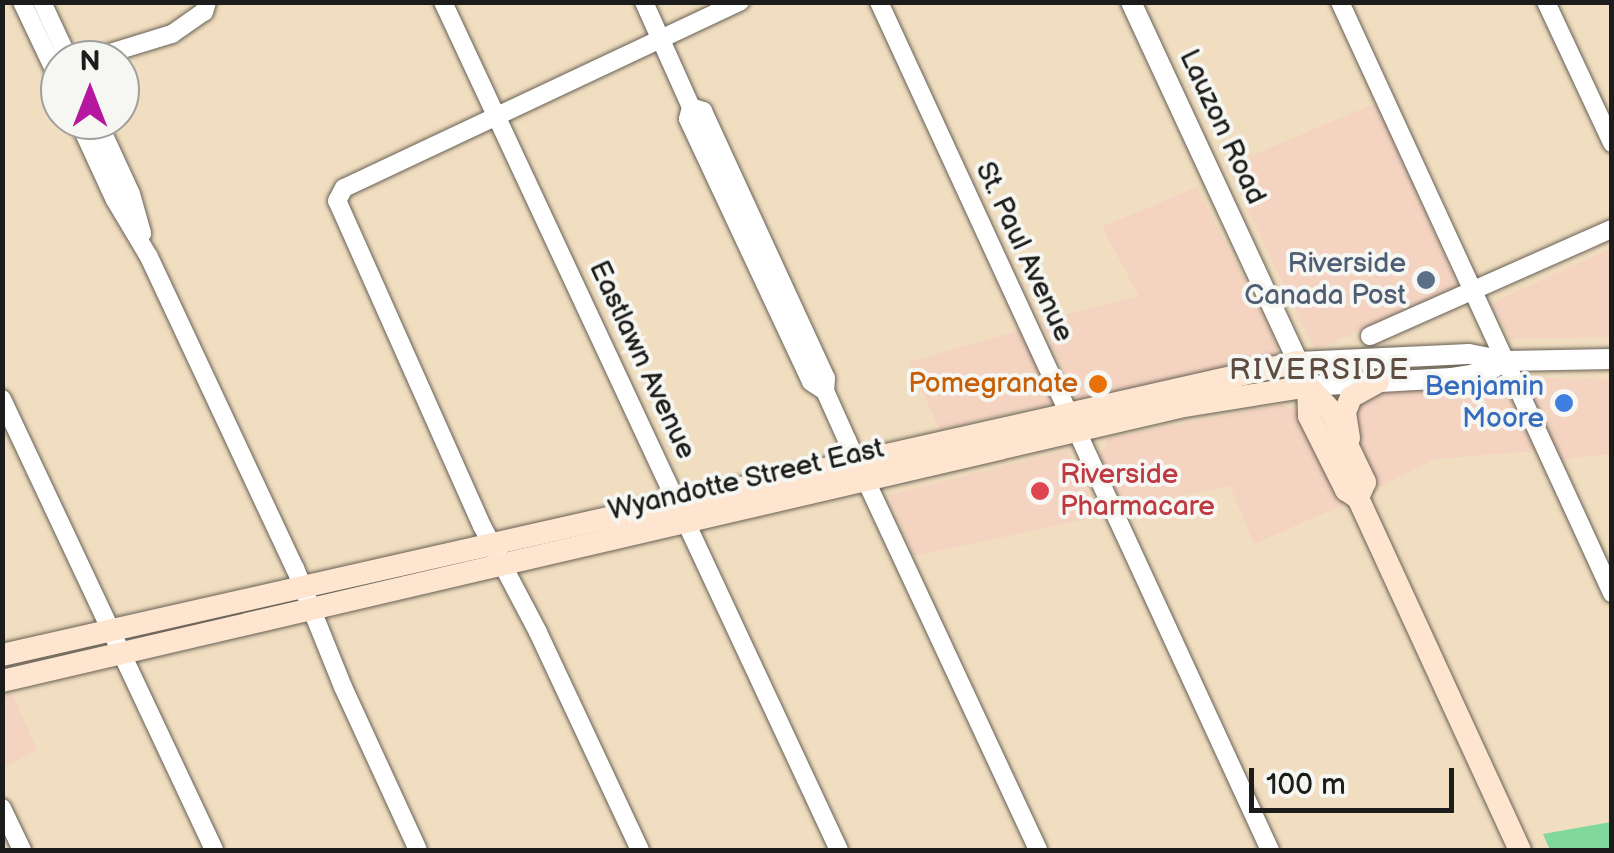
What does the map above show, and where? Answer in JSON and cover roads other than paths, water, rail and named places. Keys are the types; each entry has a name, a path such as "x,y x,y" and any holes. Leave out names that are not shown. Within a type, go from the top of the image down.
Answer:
{"main road":[{"name":"Wyandotte Street East","path":"2,681 867,483 1072,422 1298,362"},
{"name":"Lauzon Road","path":"1298,362 1308,386 1331,412 1365,482 1358,498"},
{"path":"1357,466 1346,412 1351,397 1378,382"},
{"name":"Wyandotte Street East","path":"2,655 856,461 1072,422 1308,386"},
{"name":"Lauzon Road","path":"1308,386 1309,416 1346,490 1358,498 1520,850"}],"street":[{"path":"22,2 43,40"},
{"path":"42,2 52,40"},
{"path":"140,44 172,34 204,12 207,2"},
{"name":"Eastlawn Avenue","path":"443,2 839,850"},
{"path":"644,2 690,107 688,119 811,382 825,391 1038,850"},
{"path":"640,850 492,544 337,201 344,188 740,2"},
{"name":"St. Paul Avenue","path":"878,2 1270,850"},
{"name":"Lauzon Road","path":"1131,2 1298,362"},
{"path":"1340,2 1612,593"},
{"path":"1546,2 1612,142"},
{"path":"87,140 114,200 149,257 303,587 418,850"},
{"path":"105,140 131,194 149,257"},
{"path":"1370,336 1612,229"},
{"name":"Wyandotte Street East","path":"1298,362 1469,354 1506,361 1612,359"},
{"name":"Wyandotte Street East","path":"1308,386 1452,378 1484,372 1506,361"},
{"path":"2,399 214,850"},
{"path":"2,808 22,850"}],"place":[{"name":"Riverside Canada Post","path":"1426,280"},
{"name":"Pomegranate","path":"1098,384"},
{"name":"Benjamin Moore","path":"1564,403"},
{"name":"Riverside Pharmacare","path":"1040,491"}],"district":[{"name":"RIVERSIDE","path":"1320,370"}]}
